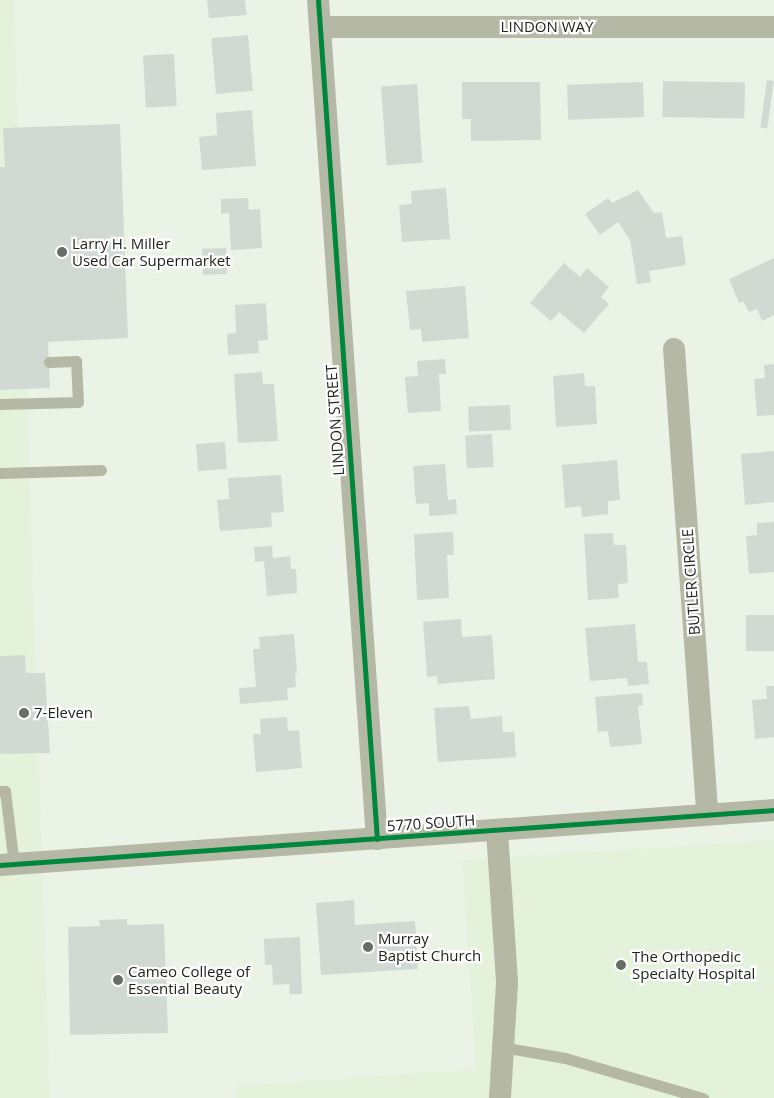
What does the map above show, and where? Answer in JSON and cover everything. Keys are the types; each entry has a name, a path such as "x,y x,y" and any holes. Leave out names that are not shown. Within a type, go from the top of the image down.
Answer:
{"street":[{"name":"LINDON STREET","path":"318,0 377,839"},
{"name":"LINDON WAY","path":"320,27 774,27"},
{"name":"BUTLER CIRCLE","path":"674,349 707,814"},
{"name":"5770 SOUTH","path":"7,865 774,810"},
{"path":"497,831 507,983 500,1098"}],"lane":[{"path":"0,404 78,402 76,362 49,362"},
{"path":"0,473 101,470"},
{"path":"0,791 5,791 7,865"},
{"path":"502,1047 565,1058 702,1098"}],"shaded area":[{"path":"0,0 14,0 50,1098 0,1098"},
{"name":"The Orthopedic Specialty Hospital","path":"774,840 774,1098 236,1098 236,1086 476,1069 462,860"}],"building":[{"path":"207,0 245,0 247,15 209,18"},
{"path":"248,35 253,91 216,94 211,38"},
{"path":"174,54 177,106 146,108 143,56"},
{"path":"767,80 774,81 767,129 760,128"},
{"path":"663,81 745,82 744,118 662,117"},
{"path":"462,82 540,82 541,140 471,141 471,119 462,119"},
{"path":"643,82 644,117 568,120 567,85"},
{"path":"417,84 423,163 387,165 381,87"},
{"path":"252,110 256,166 202,170 199,137 217,135 216,113"},
{"name":"Larry H. Miller Used Car Supermarket","path":"120,124 128,338 48,342 50,388 0,390 0,167 5,167 3,128"},
{"path":"446,188 450,239 402,242 399,205 412,204 411,191"},
{"path":"638,190 654,213 662,212 666,238 682,236 686,265 649,271 651,282 637,284 630,240 618,222 600,235 585,214 608,198 612,203"},
{"path":"248,198 249,210 260,209 262,248 231,250 229,213 221,214 221,199"},
{"path":"226,248 227,274 203,275 202,249"},
{"path":"774,258 774,315 762,321 757,309 749,312 743,301 739,303 729,279"},
{"path":"564,263 580,277 587,268 609,287 601,297 609,304 584,333 559,312 551,321 530,303"},
{"path":"465,286 469,338 422,342 421,329 410,330 406,291"},
{"path":"266,303 268,340 258,341 259,353 228,355 227,334 236,333 235,305"},
{"path":"445,359 446,374 439,374 441,411 408,413 405,377 418,376 417,361"},
{"path":"774,364 774,415 757,416 754,379 765,378 764,365"},
{"path":"262,372 263,384 274,384 278,441 238,443 234,374"},
{"path":"584,373 585,386 595,386 597,424 556,427 553,376"},
{"path":"510,405 511,430 469,431 468,406"},
{"path":"492,434 494,467 467,468 465,435"},
{"path":"225,442 227,469 198,471 196,444"},
{"path":"774,451 774,502 745,505 741,454"},
{"path":"617,460 620,500 608,501 608,514 582,517 581,506 565,508 562,465"},
{"path":"445,464 448,500 456,499 457,514 429,516 429,503 416,504 413,466"},
{"path":"281,475 284,512 271,513 272,527 220,531 217,500 229,499 228,478"},
{"path":"774,522 774,572 749,574 746,536 757,535 757,523"},
{"path":"453,532 454,555 447,555 449,598 417,600 414,534"},
{"path":"613,533 614,545 626,545 628,583 618,584 619,598 588,600 584,534"},
{"path":"272,546 273,558 290,556 291,569 296,569 297,593 267,596 264,561 255,562 254,547"},
{"path":"746,615 774,615 774,651 746,651"},
{"path":"461,619 462,637 492,635 495,679 438,684 437,676 427,677 423,622"},
{"path":"635,624 638,662 647,662 649,684 628,686 627,678 590,681 585,628"},
{"path":"294,634 297,673 295,673 296,687 287,688 288,700 240,704 239,688 256,687 253,649 260,649 259,637"},
{"name":"7-Eleven","path":"25,655 26,673 45,673 50,753 0,754 0,656"},
{"path":"766,686 774,686 774,737 755,739 752,700 767,699"},
{"path":"642,693 643,705 638,706 642,744 610,747 608,731 598,732 595,697"},
{"path":"469,706 471,719 502,716 503,732 514,732 516,757 438,762 434,708"},
{"path":"287,717 288,731 299,730 302,768 256,772 253,734 261,734 260,719"},
{"name":"Murray Baptist Church","path":"354,900 355,925 415,921 418,969 321,975 316,903"},
{"name":"Cameo College of Essential Beauty","path":"127,919 127,925 164,924 168,1033 70,1035 68,927 100,926 99,920"},
{"path":"300,937 302,994 290,994 289,984 273,985 272,965 265,965 264,939"}],"cycle path":[{"path":"318,0 377,839"},
{"path":"0,865 774,810"}],"place":[{"name":"Larry H. Miller Used Car Supermarket","path":"62,252"},
{"name":"7-Eleven","path":"24,713"},
{"name":"Murray Baptist Church","path":"368,947"},
{"name":"The Orthopedic Specialty Hospital","path":"621,965"},
{"name":"Cameo College of Essential Beauty","path":"118,980"}]}
